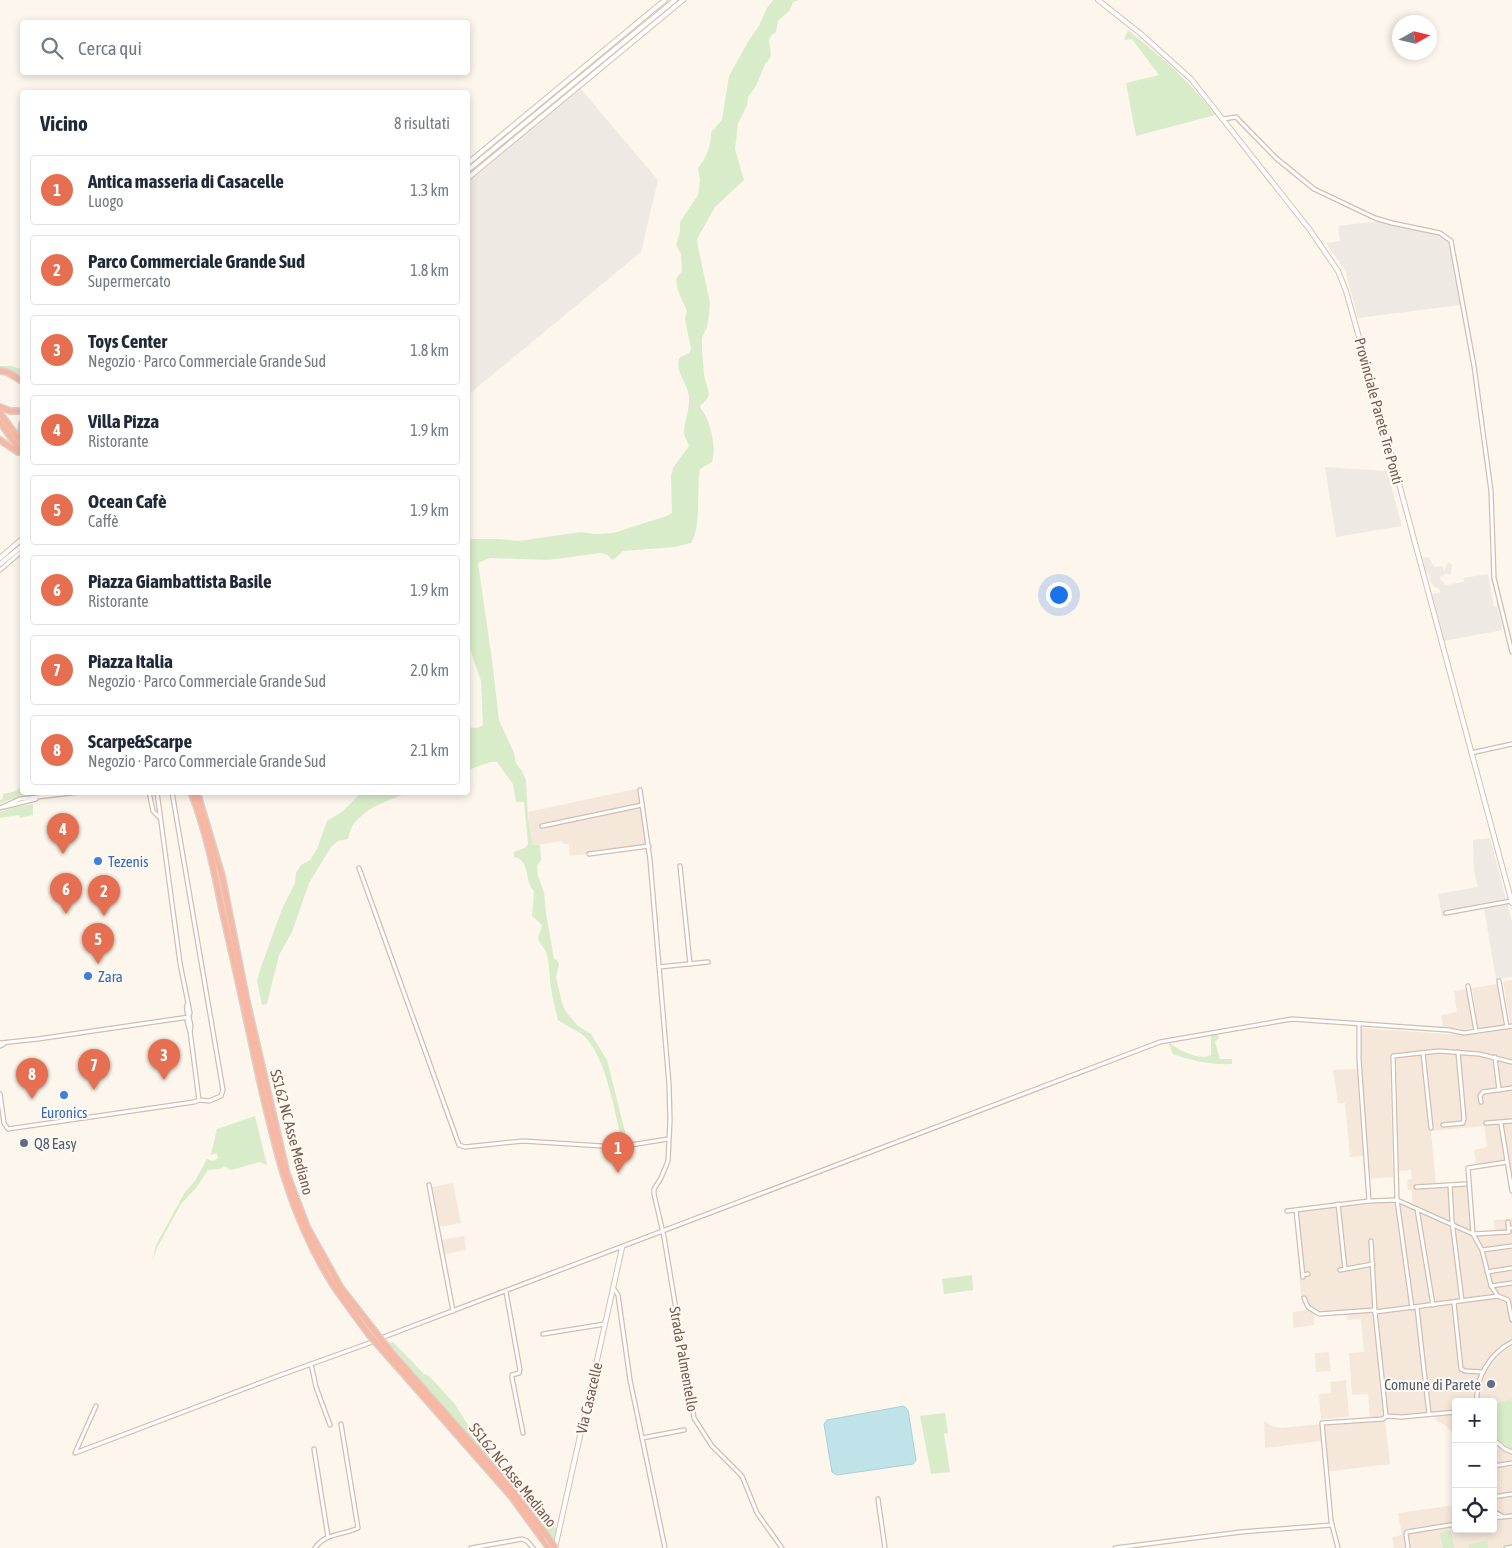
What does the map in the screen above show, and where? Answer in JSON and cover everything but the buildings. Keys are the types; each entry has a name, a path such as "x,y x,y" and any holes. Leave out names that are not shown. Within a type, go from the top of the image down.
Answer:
{"highway":[{"path":"0,371 7,372 20,380"},
{"path":"0,407 10,411 20,411"},
{"path":"0,414 20,441"},
{"path":"0,422 20,452"},
{"path":"0,440 20,453"},
{"name":"SS162 NC Asse Mediano","path":"192,795 205,834 216,878 269,1113 287,1174 307,1231 339,1290 389,1353 511,1496 548,1547"},
{"name":"SS162 NC Asse Mediano","path":"198,795 222,876 257,1057"},
{"name":"SS162 NC Asse Mediano","path":"389,1353 509,1486 555,1548"}],"street":[{"path":"470,161 665,0"},
{"path":"470,168 675,0"},
{"path":"470,176 682,0"},
{"name":"Provinciale Parete Tre Ponti","path":"1098,0 1141,34 1191,79 1327,253 1346,291 1512,902"},
{"path":"1223,119 1233,116 1238,119 1276,158 1314,189 1375,218 1440,233 1451,241 1474,366 1487,462 1492,506 1494,578 1512,652"},
{"path":"0,558 20,541"},
{"path":"0,564 20,548"},
{"path":"0,570 20,553"},
{"path":"1471,753 1512,744"},
{"name":"Strada Palmentello","path":"640,790 649,846 669,1084 668,1161 654,1189 694,1418 712,1446 742,1476 757,1514 782,1548"},
{"path":"1,807 62,795"},
{"path":"150,795 153,811 159,818"},
{"path":"157,795 159,818 192,1028 190,1031 199,1100"},
{"path":"0,1094 4,1123 8,1129 185,1104 199,1100 209,1101 221,1096 223,1090 173,795"},
{"path":"542,826 642,805"},
{"path":"589,854 649,846"},
{"path":"680,866 690,964"},
{"path":"359,868 459,1145 465,1147 523,1141 618,1147 668,1139"},
{"path":"1446,914 1512,902"},
{"path":"659,967 708,962"},
{"path":"1499,981 1507,1027"},
{"path":"1468,986 1476,1031"},
{"path":"1,1044 186,1019 189,1017"},
{"path":"96,1406 75,1453 506,1292 825,1168 1160,1042 1292,1019 1449,1030 1464,1033 1512,1026"},
{"path":"1359,1024 1360,1069 1369,1201"},
{"path":"1412,1308 1397,1200 1393,1056 1439,1051 1495,1057 1512,1062"},
{"path":"1442,1125 1463,1123 1464,1119 1458,1052"},
{"path":"1423,1053 1431,1128"},
{"path":"1495,1057 1499,1090"},
{"path":"1481,1102 1480,1096 1483,1092 1512,1088"},
{"path":"1486,1123 1512,1120"},
{"path":"1501,1124 1512,1191"},
{"path":"1498,1296 1491,1286 1482,1250 1473,1234 1468,1168 1507,1162"},
{"path":"1416,1186 1464,1184"},
{"path":"428,1185 453,1311"},
{"path":"1450,1185 1452,1224 1462,1301"},
{"path":"1287,1211 1338,1204 1397,1200 1473,1234 1509,1232 1508,1222"},
{"path":"1338,1204 1345,1269"},
{"path":"1417,1208 1433,1305"},
{"path":"1296,1210 1303,1276 1308,1274"},
{"path":"1371,1241 1375,1311 1386,1416"},
{"path":"1482,1250 1512,1246"},
{"name":"Via Casacelle","path":"555,1548 622,1248"},
{"path":"1340,1270 1373,1264"},
{"path":"1487,1272 1512,1268"},
{"path":"1491,1286 1512,1283"},
{"path":"614,1289 618,1295 630,1380 665,1548"},
{"path":"506,1292 520,1370 519,1373 512,1375 512,1378 523,1433"},
{"path":"1304,1298 1310,1309 1319,1314 1418,1308 1498,1296 1508,1300 1512,1320"},
{"path":"1454,1303 1461,1369 1483,1372"},
{"path":"1418,1308 1429,1414"},
{"path":"542,1334 606,1324"},
{"path":"1477,1398 1478,1386 1483,1372 1493,1357 1512,1342"},
{"path":"311,1364 316,1387 330,1425"},
{"path":"1426,1386 1453,1384"},
{"path":"1338,1548 1332,1525 1322,1423 1383,1419 1386,1416 1452,1412"},
{"path":"315,1548 322,1540 328,1537 358,1528 341,1424"},
{"path":"642,1438 684,1430"},
{"path":"1497,1442 1512,1452"},
{"path":"314,1449 328,1537"},
{"path":"1497,1465 1512,1463"},
{"path":"1497,1496 1512,1494"},
{"path":"878,1500 885,1548"},
{"path":"1497,1514 1502,1517"},
{"path":"1497,1518 1512,1516"},
{"path":"1115,1548 1241,1532 1332,1525"},
{"path":"1408,1548 1407,1532 1452,1525"},
{"path":"471,1548 522,1539 533,1548"},
{"path":"1506,1548 1512,1547"}],"shaded area":[{"path":"580,88 658,180 641,252 470,393 470,179"},
{"path":"1381,221 1439,234 1446,238 1451,252 1461,305 1358,318 1345,270 1326,243 1340,241 1338,226"},
{"path":"1325,467 1387,471 1402,526 1336,537"},
{"path":"1429,557 1434,567 1443,566 1444,572 1448,562 1452,565 1449,575 1447,573 1439,578 1446,585 1464,582 1463,578 1488,574 1494,606 1497,606 1503,630 1444,641 1432,594 1441,592 1437,587 1435,588 1429,579 1431,577 1426,572 1423,558"},
{"path":"640,788 650,847 570,856 569,844 563,844 562,841 533,846 528,812"},
{"path":"1490,838 1512,922 1512,977 1496,979 1484,908 1442,917 1438,894 1478,887 1474,871 1473,840"},
{"path":"1512,980 1512,1023 1510,1024 1503,981"},
{"path":"1497,984 1504,1025 1478,1029 1472,988"},
{"path":"1467,989 1473,1028 1461,1030 1459,1028 1443,1027 1441,1015 1457,1012 1454,991"},
{"path":"1361,1028 1462,1035 1512,1029 1512,1200 1506,1165 1477,1169 1474,1150 1487,1147 1484,1126 1431,1131 1436,1183 1470,1181 1476,1233 1495,1232 1494,1220 1512,1219 1512,1548 1394,1548 1392,1537 1402,1535 1398,1513 1452,1506 1452,1533 1497,1533 1497,1398 1452,1398 1452,1432 1436,1420 1435,1416 1385,1420 1390,1464 1325,1472 1322,1441 1265,1448 1264,1421 1272,1426 1281,1428 1370,1419 1368,1394 1352,1395 1349,1353 1364,1352 1361,1319 1348,1320 1347,1315 1320,1316 1314,1314 1314,1325 1293,1328 1293,1312 1307,1310 1302,1299 1300,1287 1295,1213 1297,1207 1380,1198 1395,1198 1412,1203 1412,1190 1408,1190 1407,1180 1412,1179 1411,1170 1399,1171 1396,1058 1404,1057 1404,1052 1390,1054 1393,1177 1369,1179"},
{"path":"1357,1069 1363,1156 1350,1157 1345,1103 1338,1103 1333,1070"},
{"path":"453,1183 461,1223 440,1227 432,1187"},
{"path":"464,1236 466,1250 445,1254 442,1240"},
{"path":"1329,1352 1331,1371 1316,1372 1315,1353"},
{"path":"1346,1380 1349,1417 1321,1419 1319,1394 1331,1393 1330,1382"}],"green space":[{"path":"773,0 799,0 793,2 790,10 778,21 776,32 769,40 770,58 765,64 756,86 748,97 747,106 738,123 735,149 744,180 715,207 697,239 710,303 707,327 702,338 704,375 709,394 700,406 710,427 714,450 712,462 700,469 696,527 691,543 675,547 623,551 613,560 601,553 548,560 490,558 478,563 499,720 514,753 516,763 526,780 528,816 533,845 540,845 541,860 537,866 538,876 544,892 554,959 559,964 556,977 562,1003 566,1012 578,1026 591,1034 607,1060 628,1144 623,1146 609,1088 599,1058 584,1036 558,1020 547,956 538,938 542,925 532,916 534,891 523,862 514,857 514,852 525,848 528,844 524,802 516,802 513,784 497,762 490,762 470,769 470,727 477,728 483,725 481,681 470,649 470,539 519,541 581,532 595,534 613,533 672,513 671,476 673,468 689,446 684,433 689,396 678,363 679,358 689,353 691,349 685,319 687,311 676,279 682,271 681,254 676,245 680,232 680,222 698,195 700,179 698,168 708,151 711,132 722,120 729,76 759,26"},
{"path":"1128,30 1185,80 1215,115 1136,136 1126,83 1159,75 1132,39 1124,40"},
{"path":"0,366 12,366 20,369 20,377 17,374 0,370"},
{"path":"20,788 20,795 30,795 0,803 0,800 3,799 3,794 17,791 17,789"},
{"path":"359,795 402,795 370,809 356,822 348,839 338,841 331,847 309,883 292,932 279,955 267,1004 262,1005 257,981 282,909 295,883 296,873 301,865 310,860 317,849 327,821 343,811"},
{"path":"33,804 33,815 20,818 19,815 0,818 0,812"},
{"path":"1217,1034 1219,1038 1215,1042 1220,1059 1232,1059 1232,1064 1195,1061 1173,1054 1169,1044 1195,1056 1206,1057 1211,1055 1211,1035"},
{"path":"255,1116 267,1165 260,1162 231,1170 224,1166 220,1169 208,1170 196,1188 181,1204 157,1248 152,1262 156,1245 185,1192 195,1181 207,1159 213,1161 218,1158 217,1153 211,1155 217,1129"},
{"path":"972,1275 973,1290 944,1294 942,1279"},
{"path":"393,1342 454,1403 468,1425 557,1530 553,1539 517,1492 389,1343"},
{"path":"1511,1399 1512,1402 1512,1450 1497,1438 1498,1403"},
{"path":"945,1413 948,1433 944,1434 950,1472 931,1474 920,1416"},
{"path":"1451,1531 1454,1548 1443,1548 1440,1533"},
{"path":"1487,1541 1488,1548 1469,1548 1468,1544"}],"water":[{"path":"904,1406 908,1410 916,1460 913,1464 837,1475 832,1472 824,1424 827,1420"}],"place":[{"name":"Villa Pizza","path":"63,854"},
{"name":"Tezenis","path":"98,861"},
{"name":"Piazza Giambattista Basile","path":"66,914"},
{"name":"Parco Commerciale Grande Sud","path":"104,916"},
{"name":"Ocean Cafè","path":"98,964"},
{"name":"Zara","path":"88,976"},
{"name":"Toys Center","path":"164,1080"},
{"name":"Piazza Italia","path":"94,1090"},
{"name":"Euronics","path":"64,1095"},
{"name":"Scarpe&Scarpe","path":"32,1099"},
{"name":"Q8 Easy","path":"24,1143"},
{"name":"Antica masseria di Casacelle","path":"618,1173"},
{"name":"Comune di Parete","path":"1491,1384"}]}
